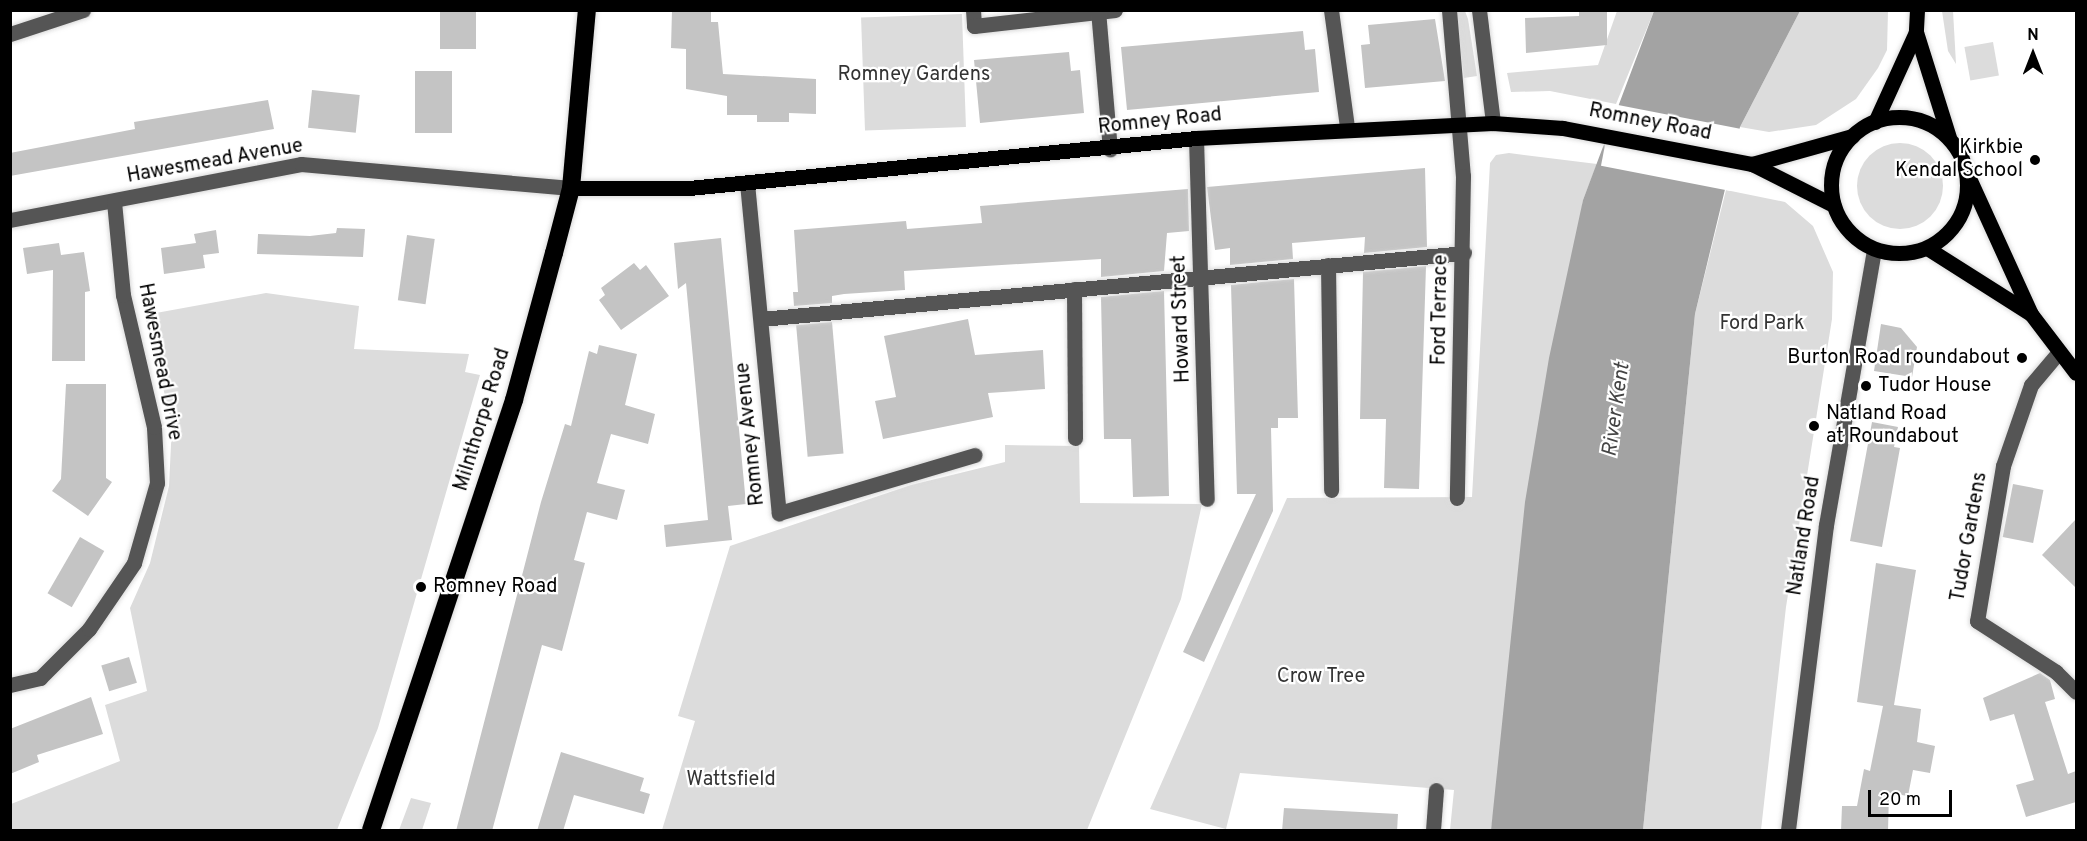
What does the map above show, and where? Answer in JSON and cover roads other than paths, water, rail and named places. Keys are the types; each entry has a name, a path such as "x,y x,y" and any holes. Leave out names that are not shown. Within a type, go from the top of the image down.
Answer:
{"highway":[{"name":"Milnthorpe Road","path":"371,831 516,394 571,188 587,10"}],"main road":[{"path":"1917,10 1916,32 1950,139 1965,166 2031,314 2058,353 2076,373"},
{"path":"1875,122 1916,32"},
{"path":"1950,139 1915,119 1875,122 1852,136 1833,168 1833,205 1856,239 1874,249 1892,254 1927,248 1957,223 1965,205 1965,166"},
{"name":"Romney Road","path":"571,188 747,183 1196,138 1347,128 1493,123 1563,128 1752,164 1790,180 1833,205"},
{"name":"Romney Road","path":"1752,164 1794,156 1852,136"},
{"path":"1927,248 2031,314"}],"street":[{"path":"10,34 83,10"},
{"path":"973,10 974,26 1115,10"},
{"path":"1331,10 1347,128"},
{"name":"Ford Terrace","path":"1449,10 1461,123 1464,254 1457,498"},
{"path":"1479,10 1493,123"},
{"path":"1098,11 1110,148"},
{"name":"Howard Street","path":"1196,138 1203,274 1207,499"},
{"name":"Hawesmead Avenue","path":"10,220 301,164 571,188"},
{"name":"Romney Avenue","path":"747,183 779,513 975,455"},
{"name":"Hawesmead Drive","path":"10,685 40,678 89,629 134,563 157,483 154,427 123,295 114,201"},
{"name":"Natland Road","path":"1788,831 1825,537 1874,249"},
{"path":"761,319 1074,289 1203,274 1464,254"},
{"path":"1328,265 1331,490"},
{"path":"1074,289 1075,438"},
{"name":"Tudor Gardens","path":"2058,353 2031,385 2003,466 1977,621 2056,672 2076,692"},
{"path":"1433,831 1436,790"}],"water":[{"name":"River Kent","path":"1654,11 1800,11 1740,127 1695,314 1643,830 1491,830 1525,502 1549,358 1583,200"}],"place":[{"name":"Kirkbie Kendal School","path":"2035,160"},
{"name":"Burton Road roundabout","path":"2022,358"},
{"name":"Tudor House","path":"1866,386"},
{"name":"Natland Road at Roundabout","path":"1814,426"},
{"name":"Romney Road","path":"421,587"}],"park label":[{"name":"Romney Gardens","path":"914,75"},
{"name":"Ford Park","path":"1762,324"},
{"name":"Crow Tree","path":"1321,677"},
{"name":"Wattsfield","path":"731,780"}]}
